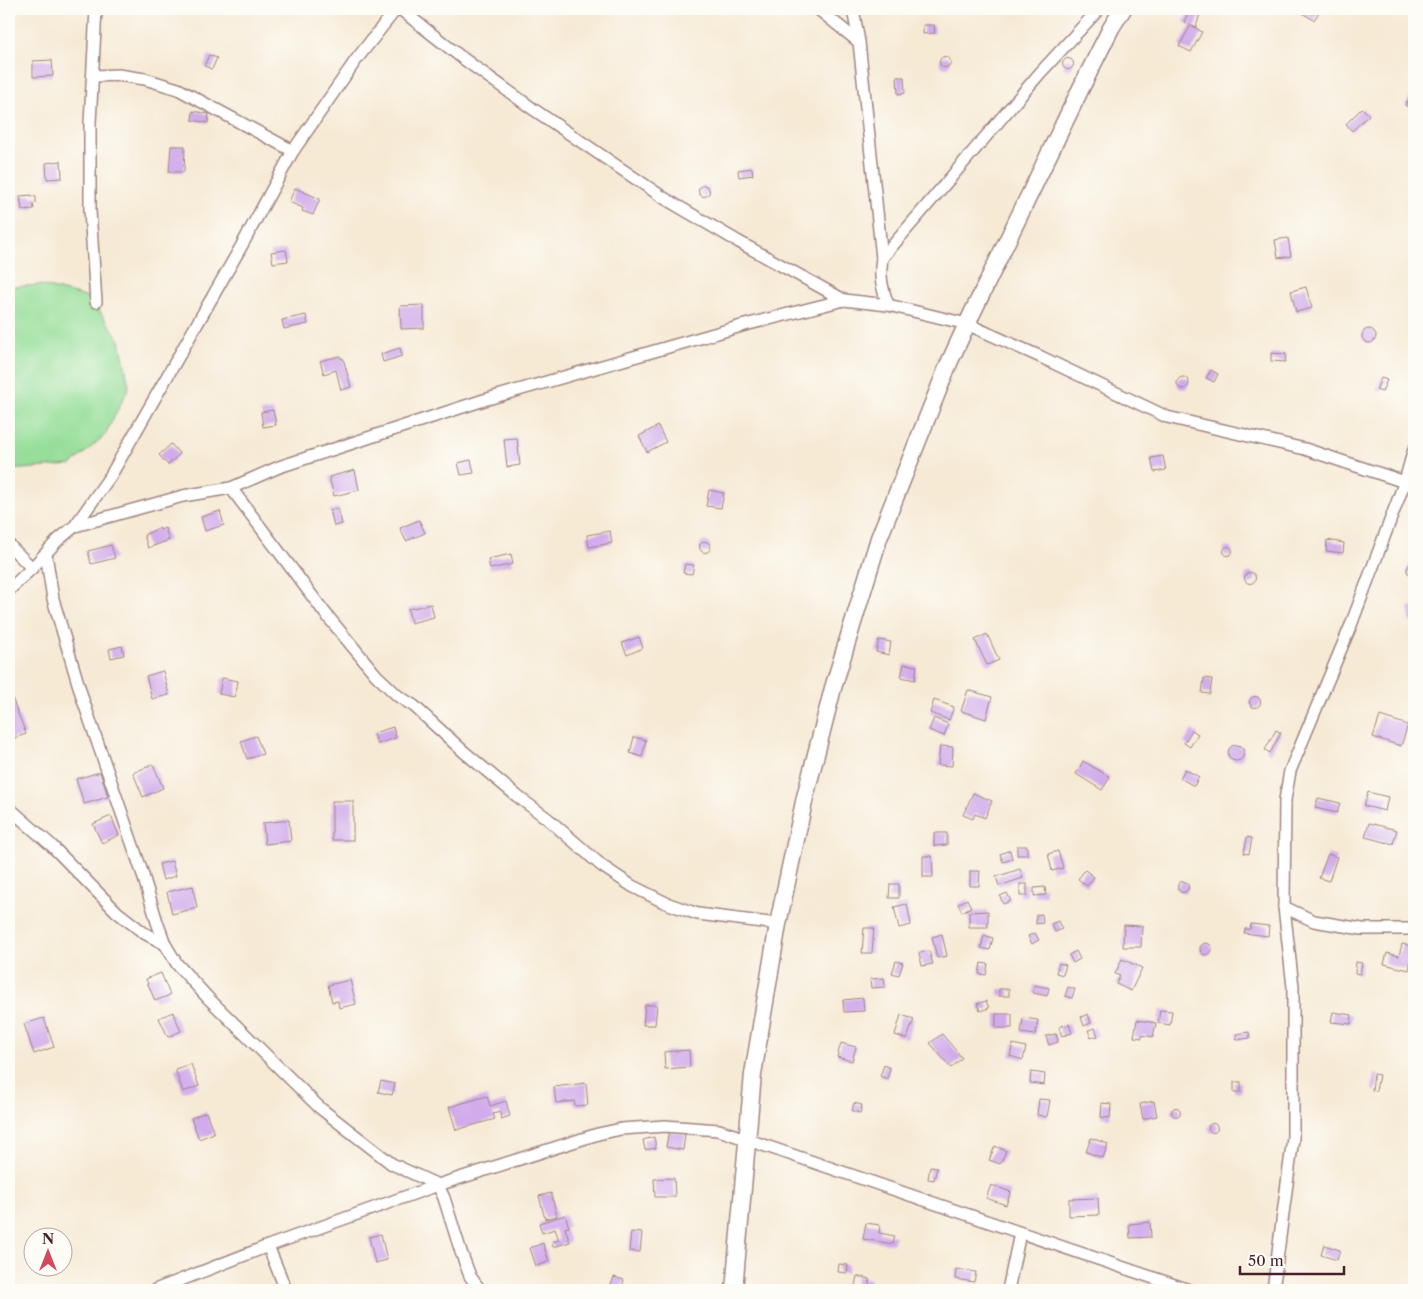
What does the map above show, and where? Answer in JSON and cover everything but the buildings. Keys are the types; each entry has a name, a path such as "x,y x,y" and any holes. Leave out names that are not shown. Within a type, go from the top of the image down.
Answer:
{"street":[{"path":"96,9 94,76 90,123 90,211 96,302"},
{"path":"9,590 58,540 75,526 110,476 242,245 293,151 356,60 396,9"},
{"path":"400,9 532,109 664,198 844,300"},
{"path":"818,9 859,42"},
{"path":"853,9 859,42 882,258 881,284 888,305"},
{"path":"882,258 1040,72 1099,9"},
{"path":"734,1290 753,1074 778,924 805,797 833,688 878,538 949,363 967,324 1081,88 1111,28 1123,9"},
{"path":"94,76 118,75 145,79 178,89 293,151"},
{"path":"75,526 183,496 231,488 279,467 484,400 746,325 844,300 888,305 967,324 1167,417 1305,449 1410,483"},
{"path":"1272,1290 1293,1138 1293,987 1284,907 1284,800 1290,771 1410,483 1414,449"},
{"path":"231,488 324,613 376,675 398,696 414,706 463,751 548,819 602,866 632,886 666,903 698,914 778,924"},
{"path":"9,545 32,568"},
{"path":"46,554 53,599 83,700 165,944 177,964 208,998 320,1108 392,1164 438,1185 470,1276 480,1290"},
{"path":"9,808 51,845 117,912 144,933 165,944"},
{"path":"1284,907 1314,921 1352,928 1414,929"},
{"path":"155,1290 268,1246 438,1185 598,1134 621,1129 665,1126 719,1130 1189,1290"},
{"path":"1008,1290 1020,1233"},
{"path":"268,1246 286,1290"}],"green space":[{"path":"40,285 90,298 120,340 129,387 105,435 71,465 9,470 9,287"}]}
